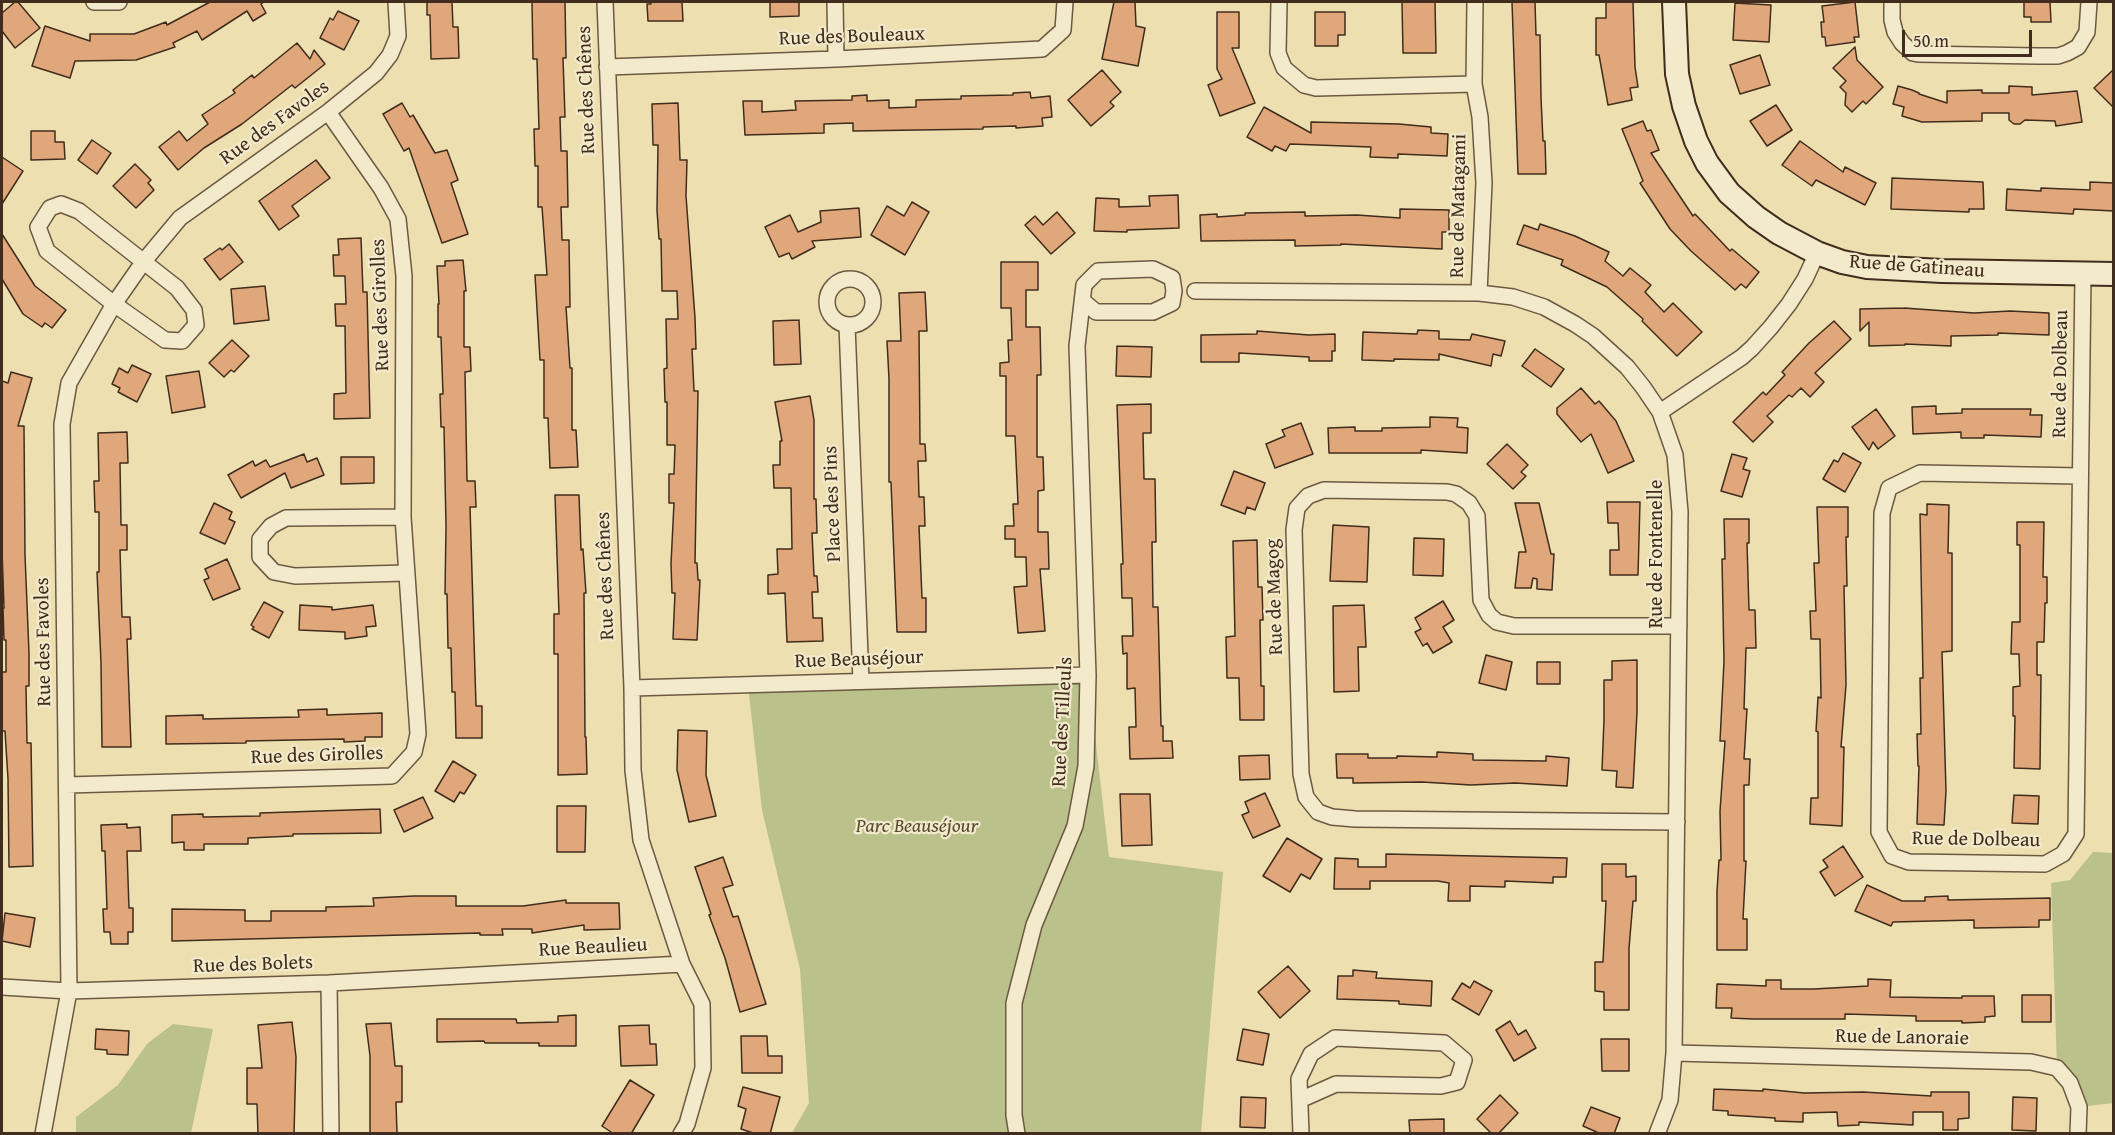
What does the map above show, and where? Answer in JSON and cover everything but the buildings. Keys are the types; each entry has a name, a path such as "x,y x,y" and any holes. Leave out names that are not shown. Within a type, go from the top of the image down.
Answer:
{"street":[{"path":"94,2 119,2"},
{"name":"Rue des Favoles","path":"43,1134 69,991 62,424 69,383 114,304 144,261 180,218 328,112 376,73 390,55 398,36 396,2"},
{"name":"Rue des Chênes","path":"605,2 632,688 633,770 641,840 682,964 702,1004 703,1068 687,1124 681,1134"},
{"path":"835,2 836,59"},
{"name":"Rue des Bouleaux","path":"607,67 1042,49 1063,30 1065,2"},
{"path":"1279,2 1278,53 1284,68 1304,85 1331,88 1474,84"},
{"name":"Rue de Matagami","path":"1475,2 1474,84 1481,128 1484,183 1479,293"},
{"name":"Rue de Gatineau","path":"1674,2 1675,51 1680,91 1692,131 1707,163 1729,193 1756,217 1792,242 1817,253 1854,264 1894,269 2114,274"},
{"path":"1892,2 1895,32 1902,44 1913,53 2037,56 2058,56 2078,47 2087,32 2089,2"},
{"name":"Rue des Girolles","path":"67,785 392,776 414,752 418,734 403,517 404,276 398,219 381,188 328,112"},
{"path":"61,204 79,211 144,261 177,288 194,310 196,325 182,341 165,340 114,304 47,251 38,227 50,208 61,204"},
{"path":"1660,412 1752,348 1789,304 1805,279 1817,253"},
{"name":"Rue des Tilleuls","path":"1017,1134 1014,1115 1014,1003 1034,925 1075,826 1086,766 1088,675 1077,346 1084,285 1098,271 1153,269 1172,278 1174,291 1172,303 1153,312 1096,312 1083,301"},
{"name":"Rue de Dolbeau","path":"2080,476 1920,473 1888,488 1882,513 1879,832 1892,856 1909,862 2045,864 2064,854 2076,834 2083,274"},
{"name":"Rue de Fontenelle","path":"1195,291 1479,293 1514,297 1544,308 1593,336 1627,367 1660,412 1675,455 1680,512 1674,1053 1670,1100 1657,1134"},
{"name":"Place des Pins","path":"847,325 861,681"},
{"name":"Rue de Magog","path":"1677,822 1355,819 1332,817 1318,812 1306,797 1301,774 1294,530 1298,508 1308,496 1324,490 1456,494 1469,503 1477,516 1481,600 1489,615 1497,622 1514,626 1679,626"},
{"path":"403,517 286,518 271,526 260,539 260,557 274,572 296,576 406,573"},
{"name":"Rue Beauséjour","path":"632,688 1088,675"},
{"name":"Rue Beaulieu","path":"506,974 682,964"},
{"name":"Rue des Bolets","path":"2,987 69,991 329,983 506,974"},
{"path":"329,983 331,1134"},
{"path":"1300,1100 1336,1084 1441,1086 1457,1082 1464,1060 1444,1043 1335,1038 1311,1054 1299,1079 1301,1134"},
{"name":"Rue de Lanoraie","path":"1674,1053 2031,1062 2056,1068 2070,1083 2079,1107 2078,1134"}],"green space":[{"name":"Parc Beauséjour","path":"1088,675 1109,857 1223,872 1201,1133 792,1133 809,1103 800,969 762,810 748,685"},
{"path":"2093,852 2113,853 2113,1103 2079,1107 2057,1068 2051,883 2070,880"},
{"path":"173,1024 213,1029 191,1133 76,1133 76,1117 118,1085 147,1044"}]}
